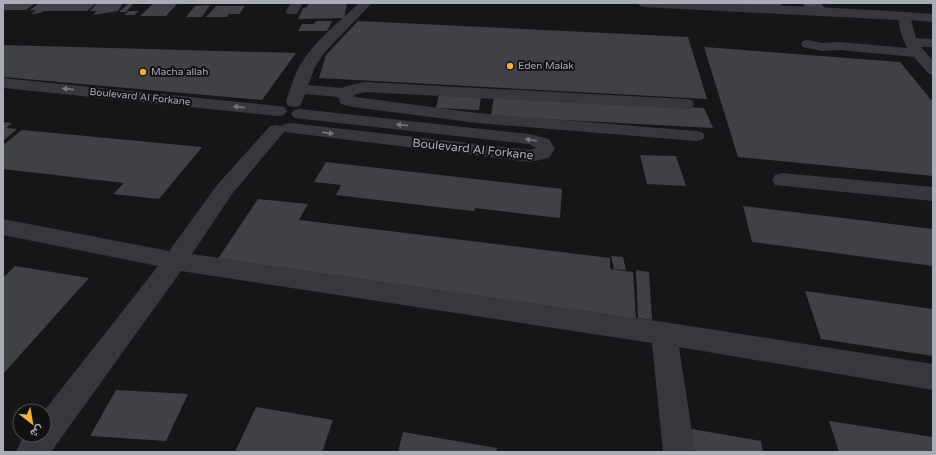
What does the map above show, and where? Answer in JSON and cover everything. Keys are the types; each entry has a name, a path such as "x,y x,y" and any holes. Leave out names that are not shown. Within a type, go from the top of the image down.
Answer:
{"street":[{"path":"32,452 175,261 225,189 284,120 299,90 307,68 314,57 366,3"},
{"path":"644,3 744,9 861,13 933,18"},
{"path":"904,17 906,30 914,47 933,70"},
{"path":"808,44 822,46 914,47 933,43"},
{"name":"Boulevard Al Forkane","path":"3,83 284,120 530,156 542,154 546,149 545,144 529,140 284,120 3,96"},
{"path":"299,90 346,93 352,89 365,87 686,104"},
{"path":"346,93 347,100 353,102 478,118 696,136"},
{"path":"782,180 933,194"},
{"path":"3,227 175,261 664,333 933,376"},
{"path":"664,333 679,452"}],"building":[{"path":"3,3 35,3 26,10 3,10"},
{"path":"39,3 96,3 87,11 44,11 31,14 36,10 30,10"},
{"path":"123,3 118,11 93,15 96,11 90,11 96,4"},
{"path":"129,3 146,4 133,4 126,12 119,12"},
{"path":"154,3 178,3 166,16 140,16"},
{"path":"309,3 347,3 344,18 298,19 303,8 307,7"},
{"path":"732,3 780,3 784,11 733,7"},
{"path":"802,3 820,3 826,9 807,9"},
{"path":"210,5 202,17 186,17 195,6"},
{"path":"216,6 245,6 239,14 229,14 227,17 206,17"},
{"path":"129,11 139,11 134,15 124,15"},
{"path":"316,21 332,21 327,31 298,31 302,24 314,24"},
{"name":"Eden Malak","path":"358,21 688,37 707,99 319,78 326,55"},
{"name":"Macha allah","path":"3,45 296,53 262,100 3,77"},
{"path":"704,47 900,62 933,102 933,176 738,157"},
{"path":"439,94 481,97 479,110 436,108"},
{"path":"494,96 704,108 713,128 491,116"},
{"path":"3,122 12,123 6,128 17,129 3,141"},
{"path":"22,130 202,147 159,199 113,194 124,183 3,169 3,145"},
{"path":"640,155 676,156 686,186 647,184"},
{"path":"326,162 562,189 560,218 475,208 474,211 336,195 341,185 314,182"},
{"path":"258,199 308,204 299,220 610,258 610,269 633,272 636,319 215,263"},
{"path":"743,206 933,229 933,266 752,242"},
{"path":"611,256 623,257 626,270 614,269"},
{"path":"15,266 89,278 3,374 3,278"},
{"path":"636,270 649,272 652,320 638,318"},
{"path":"805,291 933,309 933,356 821,339"},
{"path":"116,390 188,394 166,441 90,436"},
{"path":"256,407 333,420 322,452 235,452"},
{"path":"829,421 933,437 933,452 839,452"},
{"path":"686,428 761,441 763,452 688,452"},
{"path":"403,432 497,448 496,452 398,452"}],"place":[{"name":"Eden Malak","path":"510,66"},
{"name":"Macha allah","path":"143,72"}]}
